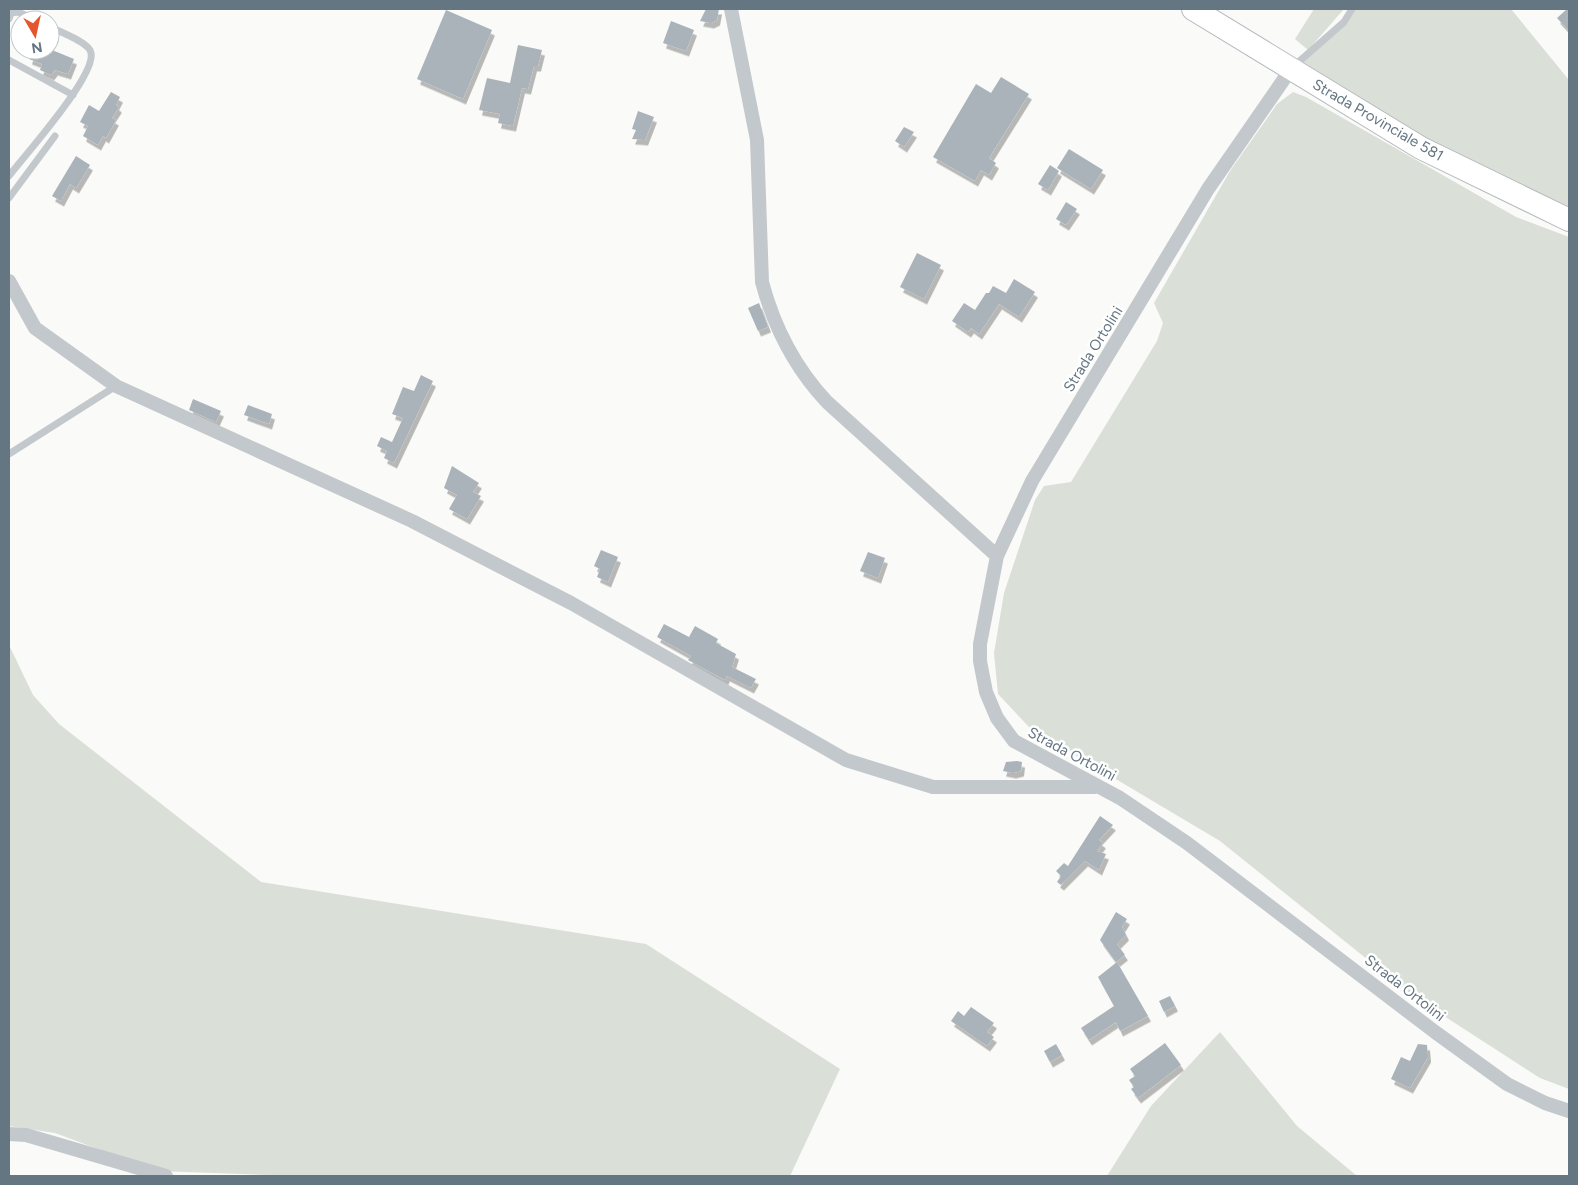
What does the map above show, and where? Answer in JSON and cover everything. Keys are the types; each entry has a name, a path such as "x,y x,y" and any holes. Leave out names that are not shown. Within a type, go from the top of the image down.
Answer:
{"main road":[{"name":"Strada Provinciale 581","path":"1193,9 1421,148 1569,220"}],"street":[{"path":"731,9 757,140 762,282 768,304 780,331 796,362 812,386 827,402 996,556"},
{"name":"Strada Ortolini","path":"1291,69 1208,189 1032,481 996,556 980,644 982,678 991,705 1014,741 1120,798 1187,843 1435,1032 1507,1084 1545,1103 1569,1111"},
{"path":"9,281 35,328 116,386 412,521 562,598 846,760 933,787 1098,787"},
{"path":"9,1134 26,1135 166,1176"}],"lane":[{"path":"1291,69 1344,22 1352,9"},
{"path":"9,176 80,86 91,53 88,46 60,32"},
{"path":"9,60 73,95"},
{"path":"9,198 55,136"},
{"path":"9,454 116,386"}],"shaded area":[{"path":"1314,9 1344,9 1308,50 1295,39"},
{"path":"1352,9 1511,9 1569,80 1569,213 1501,185 1300,65"},
{"path":"1293,92 1306,97 1516,217 1569,237 1569,1089 1540,1078 1413,996 1220,841 1030,728 998,694 994,653 1004,593 1035,500 1044,486 1071,482 1157,341 1163,323 1154,303 1230,171 1277,104"},
{"path":"9,645 33,695 59,724 261,882 646,944 840,1069 790,1176 296,1176 157,1171 55,1133 9,1126"},
{"path":"1220,1032 1297,1126 1357,1176 1107,1176 1151,1106"}],"building":[{"path":"706,9 719,9 717,20 711,23 700,21"},
{"path":"1569,9 1569,31 1557,18"},
{"path":"446,10 492,30 463,99 417,79"},
{"path":"671,21 694,30 686,51 663,43"},
{"path":"518,45 542,50 538,66 534,66 528,89 522,88 513,126 498,123 500,114 479,110 487,78 510,83"},
{"path":"60,53 74,59 68,74 55,70 51,75 40,70 42,64 32,60 60,60"},
{"path":"1001,77 1029,94 989,158 996,163 989,175 981,170 975,181 933,157 976,84 991,93"},
{"path":"111,92 120,97 116,105 119,107 112,118 116,120 106,138 103,136 98,145 83,136 88,126 80,122 89,105 99,111"},
{"path":"638,111 654,117 645,140 632,139 636,130 632,129"},
{"path":"904,127 914,132 904,147 895,141"},
{"path":"1069,149 1103,170 1091,189 1057,168"},
{"path":"76,156 90,165 76,188 70,184 61,201 52,196"},
{"path":"1050,165 1059,171 1048,190 1038,184"},
{"path":"1066,202 1077,209 1066,225 1056,219"},
{"path":"917,253 941,265 924,299 900,287"},
{"path":"1014,279 1035,292 1019,317 999,304 979,334 971,328 968,332 952,321 964,303 975,310 993,286 1006,293"},
{"path":"759,303 768,327 758,331 748,308"},
{"path":"421,375 433,381 394,463 384,458 387,451 377,446 381,437 392,442 403,418 392,414 403,387 414,391"},
{"path":"193,399 221,411 216,422 189,410"},
{"path":"248,405 272,414 269,424 244,415"},
{"path":"452,466 479,483 473,492 481,496 467,519 449,509 457,495 444,488"},
{"path":"601,550 618,557 608,582 597,577 600,569 594,566"},
{"path":"868,552 885,558 878,578 860,571"},
{"path":"664,624 689,637 695,626 718,639 716,643 736,654 732,667 756,679 751,688 727,676 725,680 688,660 691,656 657,637"},
{"path":"1006,762 1022,762 1021,771 1013,773 1003,771"},
{"path":"1100,816 1113,825 1099,840 1103,843 1097,851 1106,854 1099,870 1085,861 1061,885 1057,882 1061,876 1056,871 1064,863 1068,866"},
{"path":"1116,912 1127,919 1122,927 1126,935 1117,944 1125,955 1116,962 1100,940"},
{"path":"1117,962 1148,1016 1120,1031 1116,1022 1089,1040 1081,1028 1114,1006 1098,977"},
{"path":"1170,996 1175,1006 1164,1012 1159,1001"},
{"path":"971,1007 994,1023 987,1032 994,1037 987,1046 951,1021 958,1011 964,1016"},
{"path":"1165,1043 1181,1065 1138,1098 1131,1089 1134,1087 1129,1080 1135,1076 1130,1069"},
{"path":"1056,1044 1062,1055 1050,1062 1044,1051"},
{"path":"1418,1044 1427,1045 1428,1057 1410,1088 1391,1079 1401,1057 1410,1061"}]}
